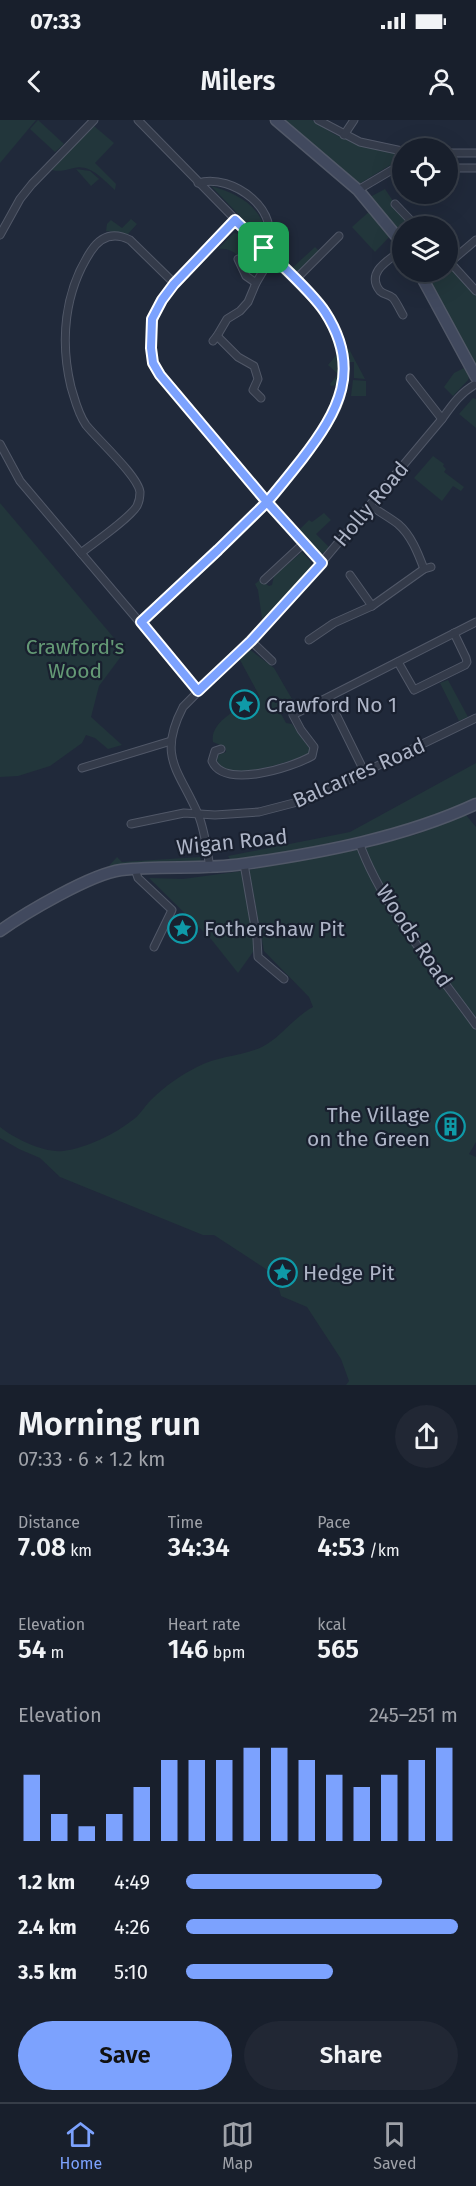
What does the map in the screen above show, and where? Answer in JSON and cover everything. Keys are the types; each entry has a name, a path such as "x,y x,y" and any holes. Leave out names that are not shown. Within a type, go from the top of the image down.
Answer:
{"main road":[{"path":"276,120 358,190 392,231"},
{"path":"424,282 476,377"},
{"name":"Wigan Road","path":"0,932 34,910 99,876 121,870 210,868 244,864 359,842 434,822 476,804"}],"street":[{"path":"0,236 20,199 32,184 94,120"},
{"path":"138,120 323,309 337,336 342,355 343,387 339,403 323,430 267,502 141,622"},
{"path":"318,120 344,135 370,145 392,149"},
{"path":"344,135 354,120"},
{"path":"458,153 476,153"},
{"path":"460,171 476,168"},
{"path":"358,190 392,170"},
{"path":"198,183 213,179 243,190 251,196 269,226 270,236 264,248"},
{"path":"395,204 406,216"},
{"path":"235,220 174,284 162,300 152,319 153,363 160,375 205,430 322,563"},
{"path":"81,553 137,506 140,493 135,479 85,424 73,393 67,370 64,342 66,316 72,290 91,250 101,240 110,236 122,236 129,240 174,284"},
{"path":"295,280 339,236"},
{"path":"458,254 476,240"},
{"path":"261,398 253,390 258,379 256,370 215,338 227,319 240,311 248,302 272,256"},
{"path":"392,257 380,266 375,275 374,286 382,293 391,296 403,315"},
{"path":"238,259 246,276 256,283"},
{"path":"458,272 476,291"},
{"path":"410,378 442,419"},
{"name":"Holly Road","path":"210,868 202,825 173,765 171,741 173,727 183,707 251,641 322,563 464,391 476,384"},
{"path":"0,444 20,481 198,691"},
{"path":"309,640 334,623 372,606 428,568 399,525 370,505"},
{"path":"264,580 304,543"},
{"path":"350,575 372,606"},
{"path":"216,748 212,756 214,766 219,771 230,775 270,771 305,760 312,756 314,747 290,716 476,622"},
{"path":"398,662 414,690 465,665 466,657 454,633"},
{"path":"251,641 272,661"},
{"path":"328,698 365,773"},
{"name":"Balcarres Road","path":"131,824 161,817 197,813 238,814 281,807 323,794 476,718"},
{"path":"81,768 171,741"},
{"name":"Woods Road","path":"359,842 363,855 387,899 476,1025"},
{"path":"244,864 258,957 284,980"},
{"path":"135,870 138,878 172,910 154,947"}],"green space":[{"path":"0,120 36,120 0,163"},
{"path":"38,120 64,144 55,152 30,129"},
{"path":"285,120 312,120 354,143 392,150 392,164 359,184"},
{"path":"94,126 114,143 95,163 116,184 115,190 86,168 51,170"},
{"path":"76,169 90,171 99,179 91,186"},
{"path":"211,186 241,199 257,212 265,231 266,243"},
{"path":"385,189 392,200 392,204 395,204 406,216 392,216 392,229 370,197"},
{"path":"371,210 392,234 375,252 352,227"},
{"path":"131,219 137,224 128,234 106,231 107,224 111,220 122,228"},
{"path":"234,233 245,235 264,255 265,261 254,280 240,258 230,250 218,249"},
{"path":"315,247 319,251 298,271 291,269"},
{"path":"458,271 476,291 476,376 424,282 458,282"},
{"path":"346,349 349,349 365,379 354,378 354,362 347,362"},
{"path":"338,353 339,381 336,385 331,386 330,384 338,374 328,365"},
{"path":"464,368 469,377 468,380 453,396 444,387 454,373"},
{"path":"353,380 366,381 366,396 351,396"},
{"path":"473,398 476,399 476,428 459,414"},
{"path":"433,456 444,464 446,469 444,472 464,487 461,491 453,486 442,501 414,478"},
{"name":"Crawford's Wood","path":"0,503 125,651 99,686 91,717 122,745 108,749 95,738 86,735 82,743 50,766 18,776 0,777"},
{"path":"324,513 331,520 316,534 329,547 325,552 319,554 298,531 309,520 312,522"},
{"path":"302,552 311,562 310,569 262,619 255,584 260,580 269,586 272,585 274,576"},
{"path":"249,649 274,668 296,706 281,714 286,723 292,724 310,749 309,755 250,771 228,771 218,763 218,755 226,752 225,747 213,742 213,734 222,720 260,697 240,660"},
{"path":"448,680 468,717 459,721 440,683"},
{"path":"476,763 476,799 447,811 387,830 325,844 232,863 228,856 350,832"},
{"path":"466,815 476,827 476,1142 469,1154 476,1157 476,1385 346,1385 349,1381 341,1359 307,1307 281,1296 275,1275 214,1235 203,1235 60,1177 40,1158 0,1138 0,1127 22,1140 47,1150 63,1151 82,1147 126,1125 162,1090 191,1070 213,1060 254,1050 268,1043 313,1007 309,997 264,951 249,870 366,848 417,834"},
{"path":"117,857 122,862 200,857 202,865 108,867"},
{"path":"242,871 254,945 253,952 238,973 211,939 149,878 183,879"}],"place":[{"name":"Crawford No 1","path":"245,705"},
{"name":"Fothershaw Pit","path":"183,929"},
{"name":"The Village on the Green","path":"451,1127"},
{"name":"Hedge Pit","path":"282,1273"}],"route":[{"path":"264,248 235,220 174,284 154,312 152,319 151,348 155,368 267,502 141,622 198,691 251,641 322,563 267,502 323,430 337,406 343,387 342,355 337,336 323,309 264,248"}]}
